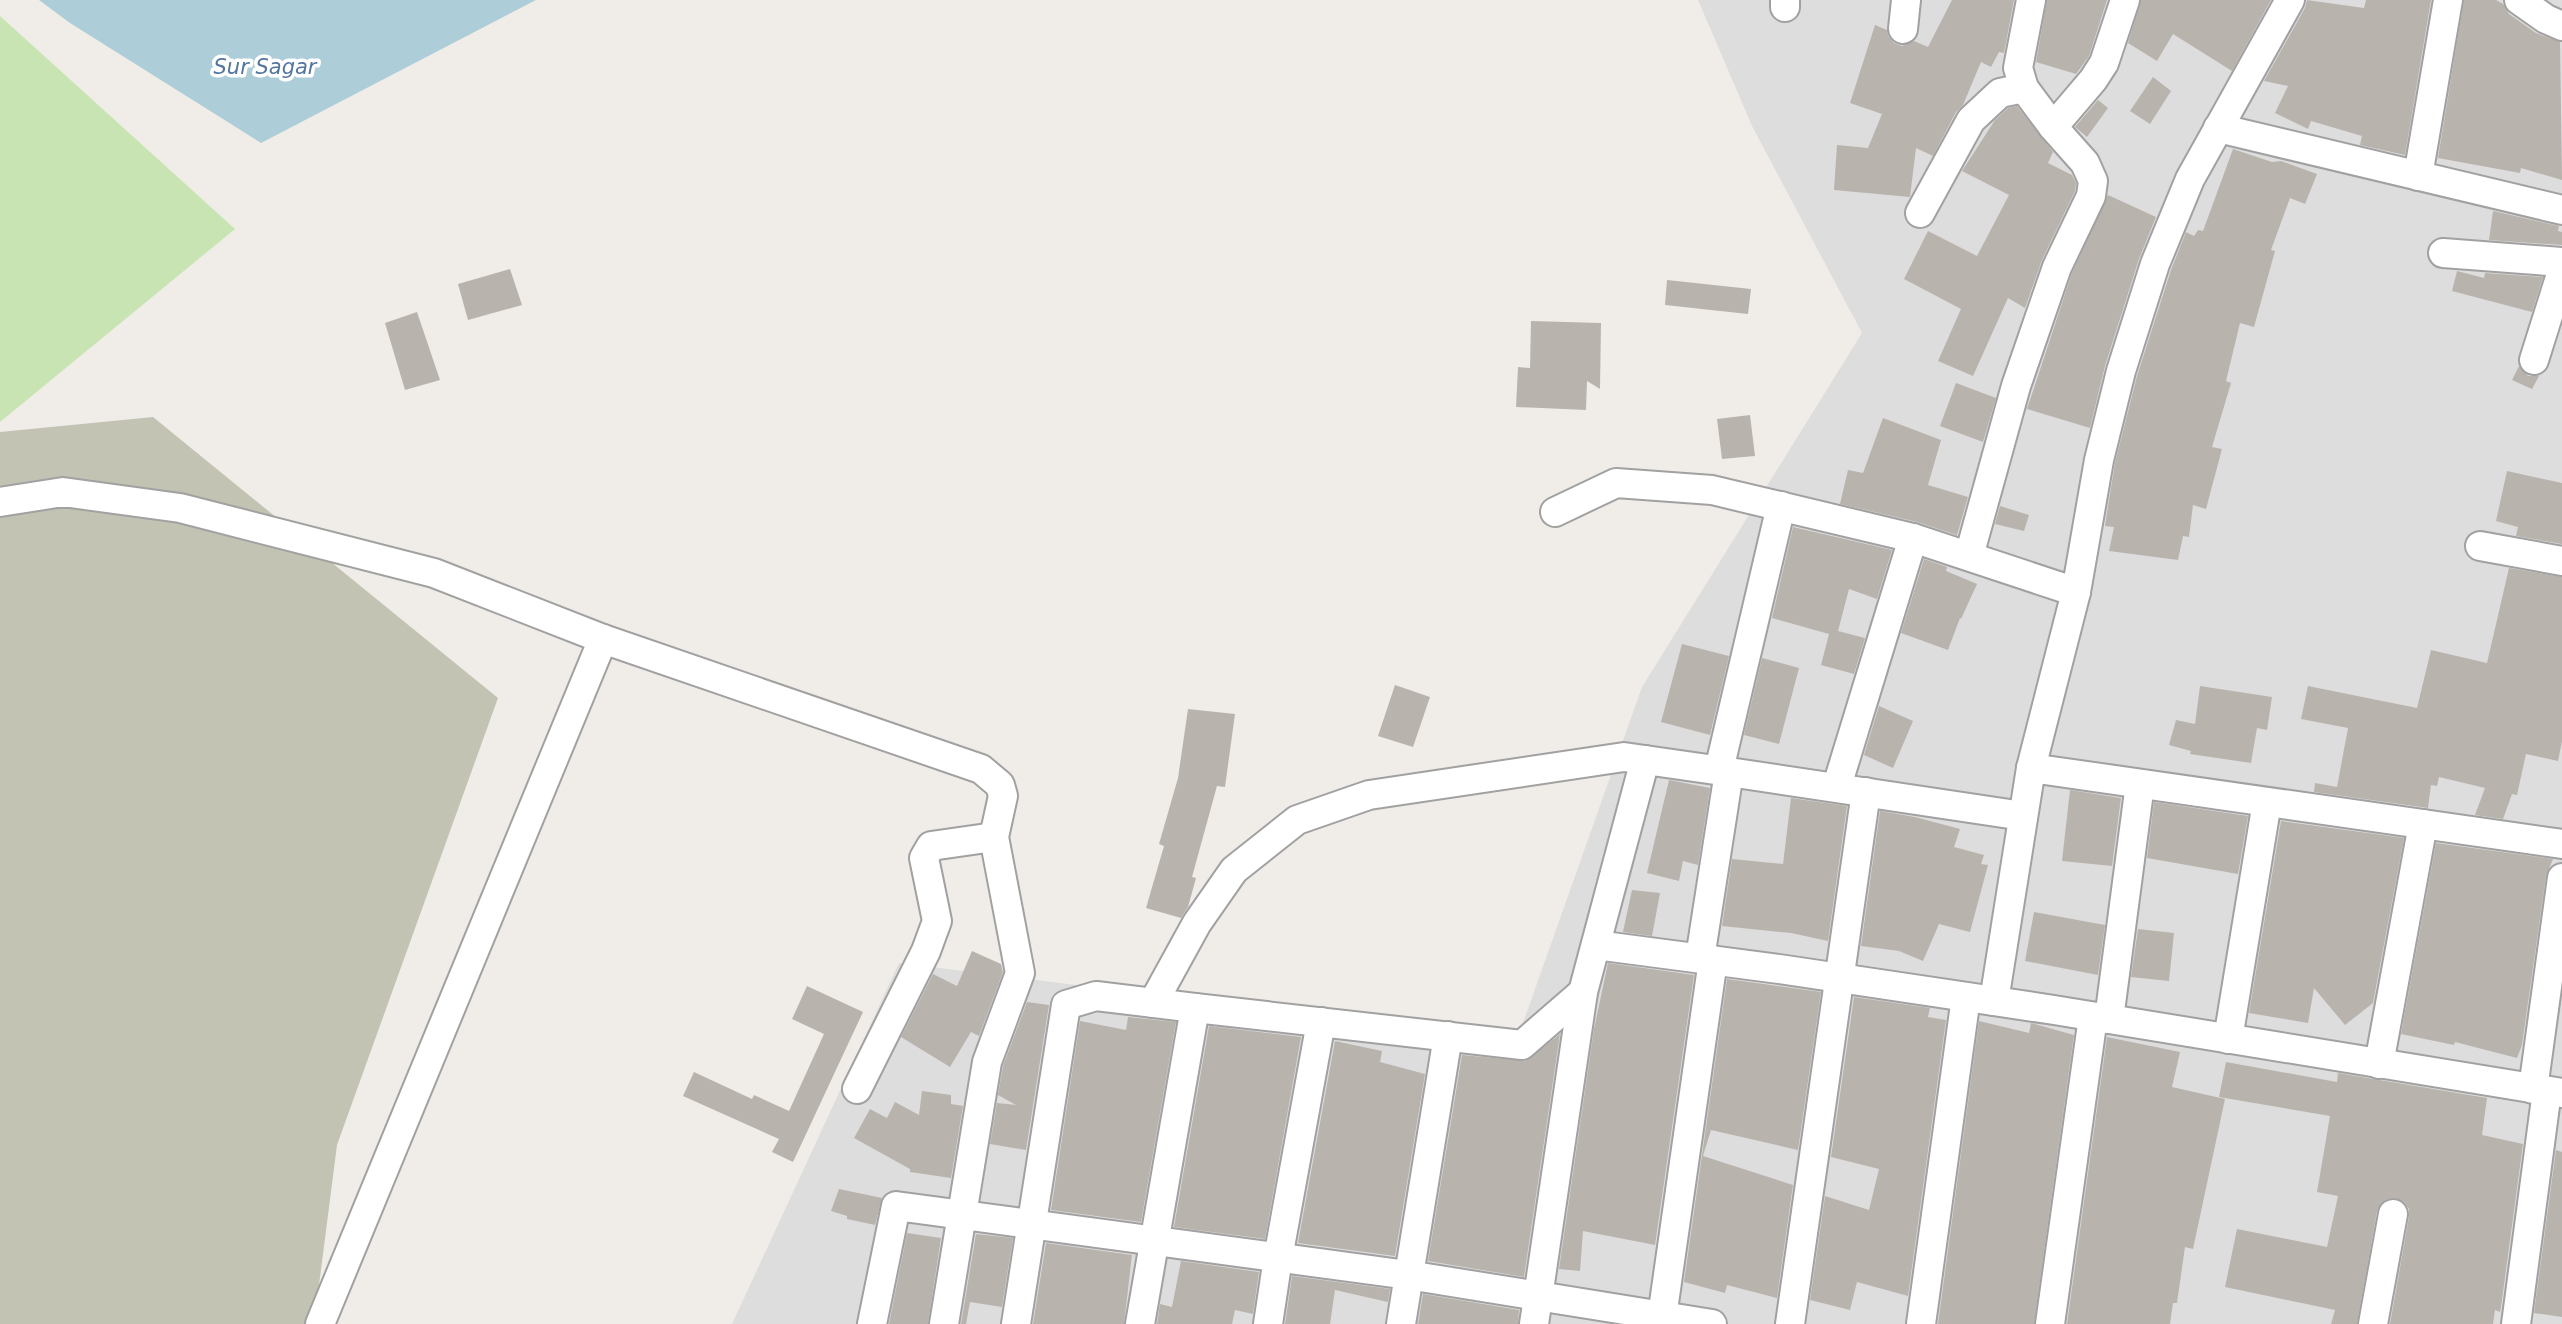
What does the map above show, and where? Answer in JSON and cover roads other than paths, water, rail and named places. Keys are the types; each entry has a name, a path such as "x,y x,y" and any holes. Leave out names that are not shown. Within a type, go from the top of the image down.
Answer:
{"street":[{"path":"1903,29 1906,0"},
{"path":"1969,556 2016,386 2057,267 2091,196 2093,181 2085,163 2053,127 2024,88 2018,68 2031,0"},
{"path":"2053,127 2104,63 2125,0"},
{"path":"1994,1001 2031,768 2076,592 2099,460 2120,371 2155,264 2190,179 2290,0"},
{"path":"2418,176 2448,0"},
{"path":"2519,0 2546,19 2562,26"},
{"path":"1920,213 1971,120 2000,93 2024,88"},
{"path":"2218,128 2562,210"},
{"path":"2443,253 2562,262"},
{"path":"2533,360 2562,271"},
{"path":"1555,512 1616,483 1712,490 1913,538 2076,592"},
{"path":"0,502 62,492 180,508 434,573 603,639 981,769 1000,785 1003,796 994,837 1020,973 987,1062 944,1324"},
{"path":"1661,1320 1706,959 1724,771 1781,506"},
{"path":"1837,786 1913,538"},
{"path":"2480,546 2562,561"},
{"path":"320,1324 603,639"},
{"path":"1153,1003 1197,923 1234,870 1297,820 1369,795 1624,757 1837,786 2023,816"},
{"path":"1536,1310 1583,992 1644,760"},
{"path":"2031,768 2562,844"},
{"path":"2050,1324 2140,784"},
{"path":"1790,1324 1866,792"},
{"path":"2228,1039 2267,802"},
{"path":"2379,1064 2423,824"},
{"path":"857,1089 926,951 937,921 924,858 931,846 994,837"},
{"path":"2516,1324 2547,1091 2562,878"},
{"path":"1596,945 1994,1001 2547,1091"},
{"path":"1016,1324 1066,1005 1096,996 1522,1045 1583,992"},
{"path":"1921,1324 1966,997"},
{"path":"1140,1324 1195,1008"},
{"path":"1268,1324 1321,1022"},
{"path":"1401,1324 1448,1036"},
{"path":"872,1324 896,1206 1408,1275 1536,1310 1712,1324"},
{"path":"2373,1324 2393,1214"}],"water":[{"name":"Sur Sagar","path":"39,0 536,0 261,143 70,23"}]}
